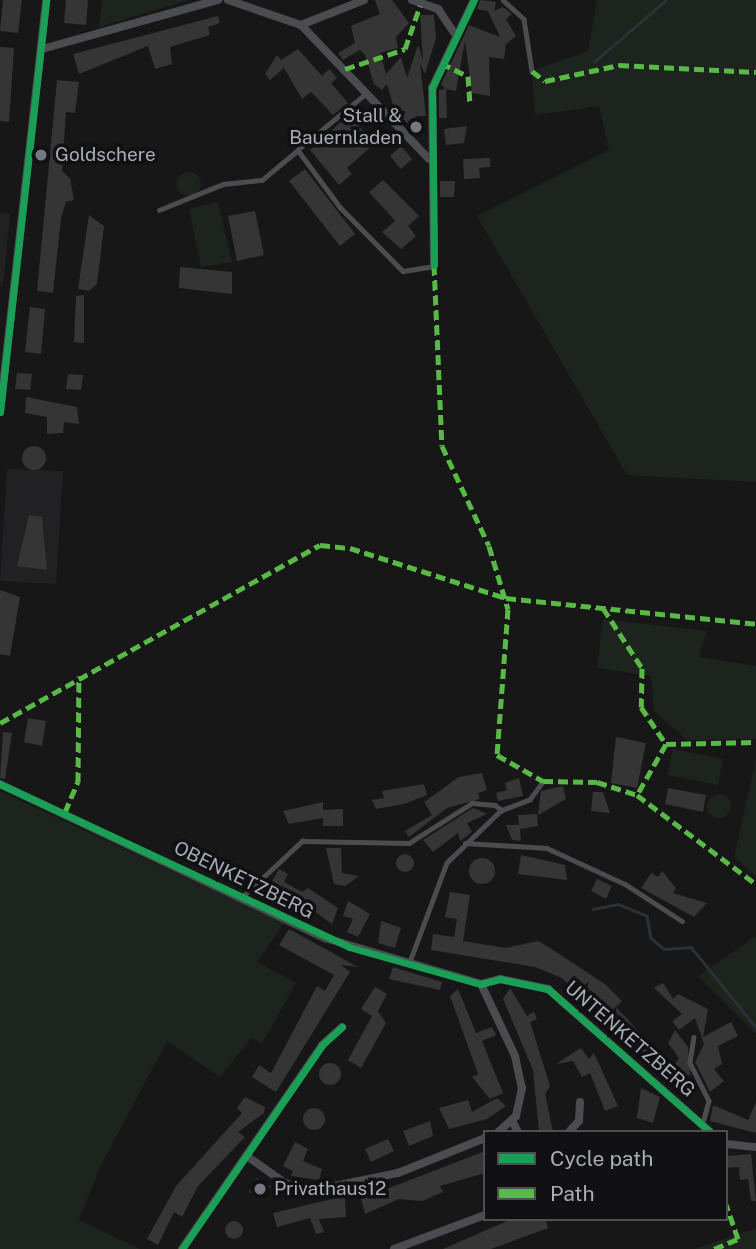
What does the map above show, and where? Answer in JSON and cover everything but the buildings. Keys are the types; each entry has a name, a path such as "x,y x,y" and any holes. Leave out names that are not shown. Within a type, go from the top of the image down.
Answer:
{"street":[{"path":"0,412 46,0"},
{"path":"42,49 218,0"},
{"path":"228,0 301,24 369,92 429,159"},
{"path":"301,24 364,0"},
{"path":"412,0 438,9 454,33"},
{"path":"434,265 429,159 432,88 454,33 474,0"},
{"name":"OBENKETZBERG","path":"0,784 243,896 325,938 481,984"},
{"name":"UNTENKETZBERG","path":"481,984 500,979 548,989 708,1130"},
{"path":"481,984 521,1074 522,1098 512,1121 501,1130"},
{"path":"182,1249 248,1157 322,1045 342,1027"},
{"path":"571,1130 579,1121 580,1102"},
{"path":"512,1121 517,1130"},
{"path":"248,1157 285,1183 310,1191 398,1173 483,1139"},
{"path":"728,1144 756,1147"},
{"path":"394,1249 483,1216"}],"lane":[{"path":"503,0 524,19 532,71"},
{"path":"159,209 223,184 262,180 369,92"},
{"path":"298,150 340,207 403,271 434,265"},
{"path":"410,963 440,875 465,843 502,810 530,799 543,781"},
{"name":"OBENKETZBERG","path":"243,896 306,840 409,843 472,803 502,810"},
{"path":"465,843 547,848 625,884 682,921"},
{"name":"UNTENKETZBERG","path":"694,1037 690,1063 709,1101 702,1123"}],"shaded area":[{"path":"102,0 189,0 99,27"},
{"path":"597,0 756,0 756,482 627,475 477,216 609,150 599,106 535,115 532,71 588,51"},
{"path":"189,172 198,175 201,184 198,193 189,196 180,193 177,184 180,175"},
{"path":"218,202 232,262 201,267 189,209"},
{"path":"0,213 10,214 3,286 0,286"},
{"path":"7,469 63,471 56,584 0,581"},
{"path":"603,619 707,631 699,657 756,666 756,739 687,740 654,711 651,676 597,668"},
{"path":"673,749 723,759 718,785 667,775"},
{"path":"756,759 756,876 734,857"},
{"path":"0,791 284,923 257,962 296,983 262,1044 251,1038 220,1077 167,1041 101,1165 79,1220 140,1249 0,1249"},
{"path":"719,794 728,797 731,806 728,815 719,818 710,815 707,806 710,797"},
{"path":"756,936 756,1034 698,976"},
{"path":"756,1229 756,1249 695,1249 744,1232"}],"waterway":[{"path":"594,62 666,0"},
{"path":"593,909 618,904 647,916 651,938 664,949 691,947 756,1027"}],"marked path":[{"path":"345,69 405,49 420,6"},
{"path":"441,63 468,76 470,104"},
{"path":"532,71 545,81 619,65 756,72"},
{"path":"434,265 442,446 489,546 508,609 497,755 543,781 597,782 637,795 756,884"},
{"path":"0,723 320,545 350,548 506,598 756,624"},
{"path":"603,608 642,668 641,707 666,744 637,795"},
{"path":"65,812 78,782 79,676"},
{"path":"666,744 756,742"},
{"path":"714,1249 738,1239 728,1210"}],"cycle path":[{"path":"0,412 46,0"},
{"path":"434,265 432,88 474,0"},
{"path":"0,784 349,947 481,984 500,979 548,989 708,1130"},
{"path":"182,1249 322,1045 342,1027"}],"place":[{"name":"Stall & Bauernladen","path":"416,127"},
{"name":"Goldschere","path":"41,155"},
{"name":"Privathaus12","path":"260,1189"}]}
